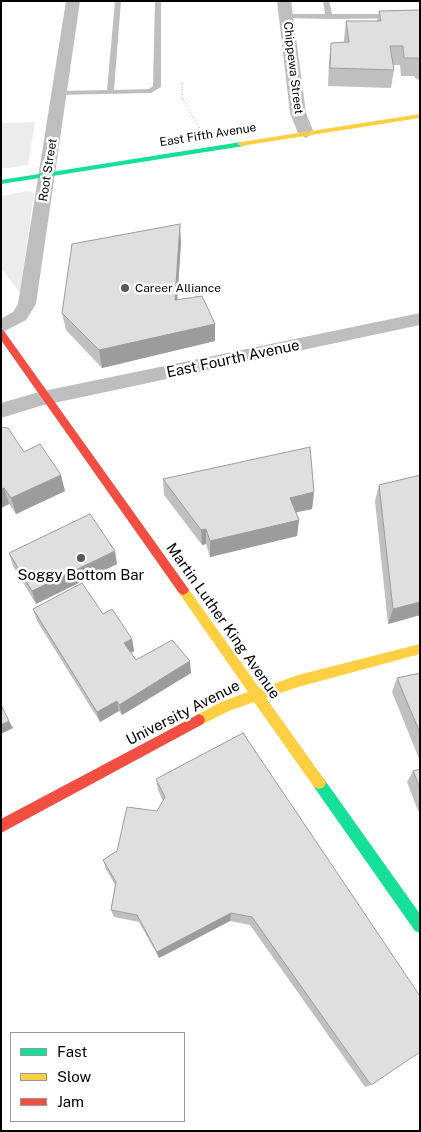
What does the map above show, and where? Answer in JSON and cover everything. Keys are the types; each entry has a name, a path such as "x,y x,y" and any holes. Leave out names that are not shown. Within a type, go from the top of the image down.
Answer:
{"main road":[{"name":"East Fifth Avenue","path":"1,182 420,116"},
{"name":"Martin Luther King Avenue","path":"1,333 420,926"},
{"name":"University Avenue","path":"1,826 205,716 256,694 420,649"}],"street":[{"name":"Root Street","path":"1,326 20,316 27,304 73,1"},
{"name":"Chippewa Street","path":"284,1 298,114 306,133"},
{"name":"East Fourth Avenue","path":"1,412 47,398 420,319"}],"lane":[{"path":"110,92 118,1"},
{"path":"60,93 151,91 157,87 158,1"},
{"path":"326,1 329,17"},
{"path":"286,16 420,16"}],"path":[{"path":"182,82 182,98 202,133"}],"shaded area":[{"path":"35,122 28,165 1,169 1,123"},
{"path":"27,191 34,193 20,293 1,268 1,196"}],"building":[{"path":"420,10 420,61 418,58 404,58 403,46 390,46 394,70 330,68 331,43 349,42 346,21 381,21 379,11"},
{"name":"Career Alliance","path":"180,224 175,300 202,296 215,324 99,350 62,313 72,244"},
{"path":"1,427 8,428 24,452 40,444 61,475 11,498 4,488 1,489"},
{"path":"310,447 314,492 290,498 299,520 210,541 206,529 201,530 163,479"},
{"path":"420,475 420,602 393,609 379,485"},
{"path":"90,514 115,551 32,591 9,553"},
{"path":"82,583 103,614 112,609 132,639 124,643 136,660 172,640 190,661 119,705 117,701 97,712 33,609"},
{"path":"420,673 420,733 397,678"},
{"path":"1,705 9,721 1,725"},
{"path":"243,733 420,996 420,1052 371,1085 252,917 231,913 157,952 137,915 111,910 116,882 103,860 117,851 127,807 157,811 165,797 156,779"},
{"path":"420,769 420,788 413,771"}],"traffic: fast":[{"path":"1,182 241,144"},
{"path":"319,783 420,926"}],"traffic: slow":[{"path":"241,144 420,116"},
{"path":"183,590 319,783"},
{"path":"199,720 225,706 298,681 420,649"}],"traffic: jam":[{"path":"1,333 183,590"},
{"path":"1,826 199,720"}],"place":[{"name":"Career Alliance","path":"125,288"},
{"name":"Soggy Bottom Bar","path":"81,558"}]}
